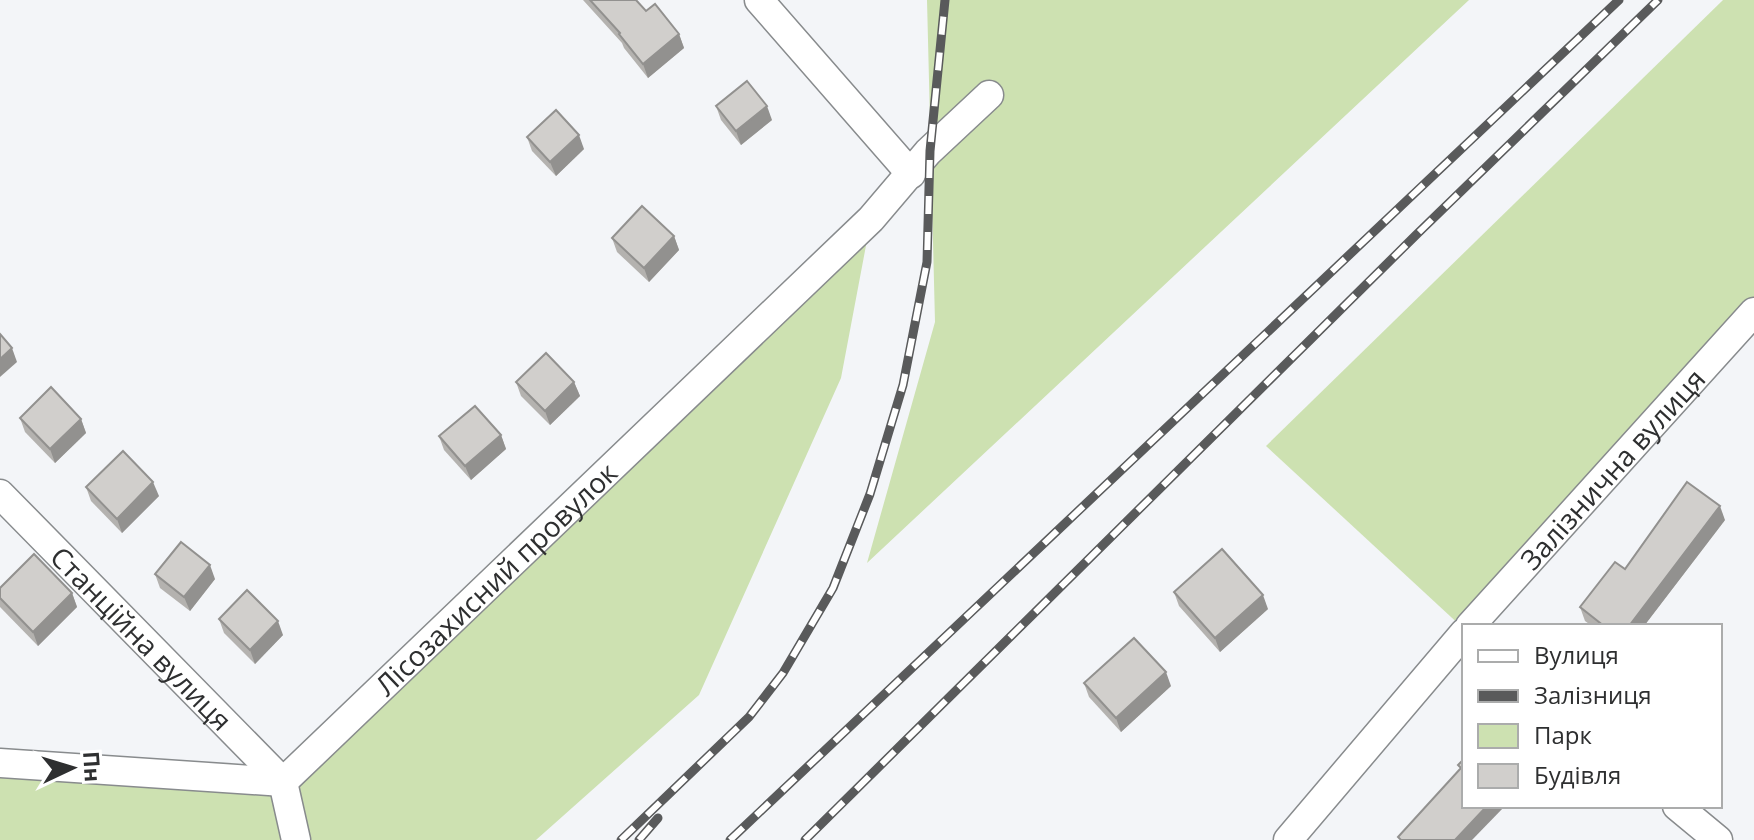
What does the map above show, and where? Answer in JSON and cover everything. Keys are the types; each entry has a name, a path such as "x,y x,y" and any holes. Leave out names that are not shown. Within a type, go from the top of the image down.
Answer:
{"street":[{"path":"759,0 911,174"},
{"name":"Лісозахисний провулок","path":"283,782 871,219 930,151 989,95"},
{"name":"Залізнична вулиця","path":"1472,624 1754,312"},
{"name":"Станційна вулиця","path":"0,494 283,782"},
{"path":"1288,840 1462,635"},
{"path":"0,763 283,782 296,840"},
{"path":"1679,808 1718,840"}],"green space":[{"path":"927,0 1469,0 867,563 935,322"},
{"path":"1723,0 1754,0 1754,312 1469,624 1462,624 1462,627 1266,446"},
{"path":"871,219 841,378 699,695 536,840 0,840 0,763 283,782"}],"building":[{"path":"590,0 636,0 646,11 655,4 679,34 643,64"},
{"path":"747,81 767,106 736,131 716,106"},
{"path":"556,110 579,135 550,162 527,137"},
{"path":"642,206 674,236 644,268 612,238"},
{"path":"0,334 12,348 0,359"},
{"path":"546,353 574,382 545,411 516,382"},
{"path":"51,387 81,419 50,449 20,418"},
{"path":"475,406 501,435 465,466 439,436"},
{"path":"123,451 153,482 117,519 86,487"},
{"path":"1687,482 1720,506 1631,624 1601,624 1580,607 1615,562 1625,569"},
{"path":"181,542 210,565 184,597 155,574"},
{"path":"1222,549 1263,595 1215,638 1174,592"},
{"path":"34,554 72,593 33,632 0,598 0,588"},
{"path":"247,590 278,621 250,650 219,619"},
{"path":"1134,638 1166,672 1116,718 1084,683"},
{"path":"1462,761 1462,808 1485,808 1455,840 1401,840 1398,837 1461,768 1458,765"}],"railway":[{"path":"621,840 749,717 783,673 833,588 870,494 903,385 927,262 930,151 945,0"},
{"path":"730,840 1619,0"},
{"path":"805,840 1658,0"},
{"path":"639,840 658,818"}]}
